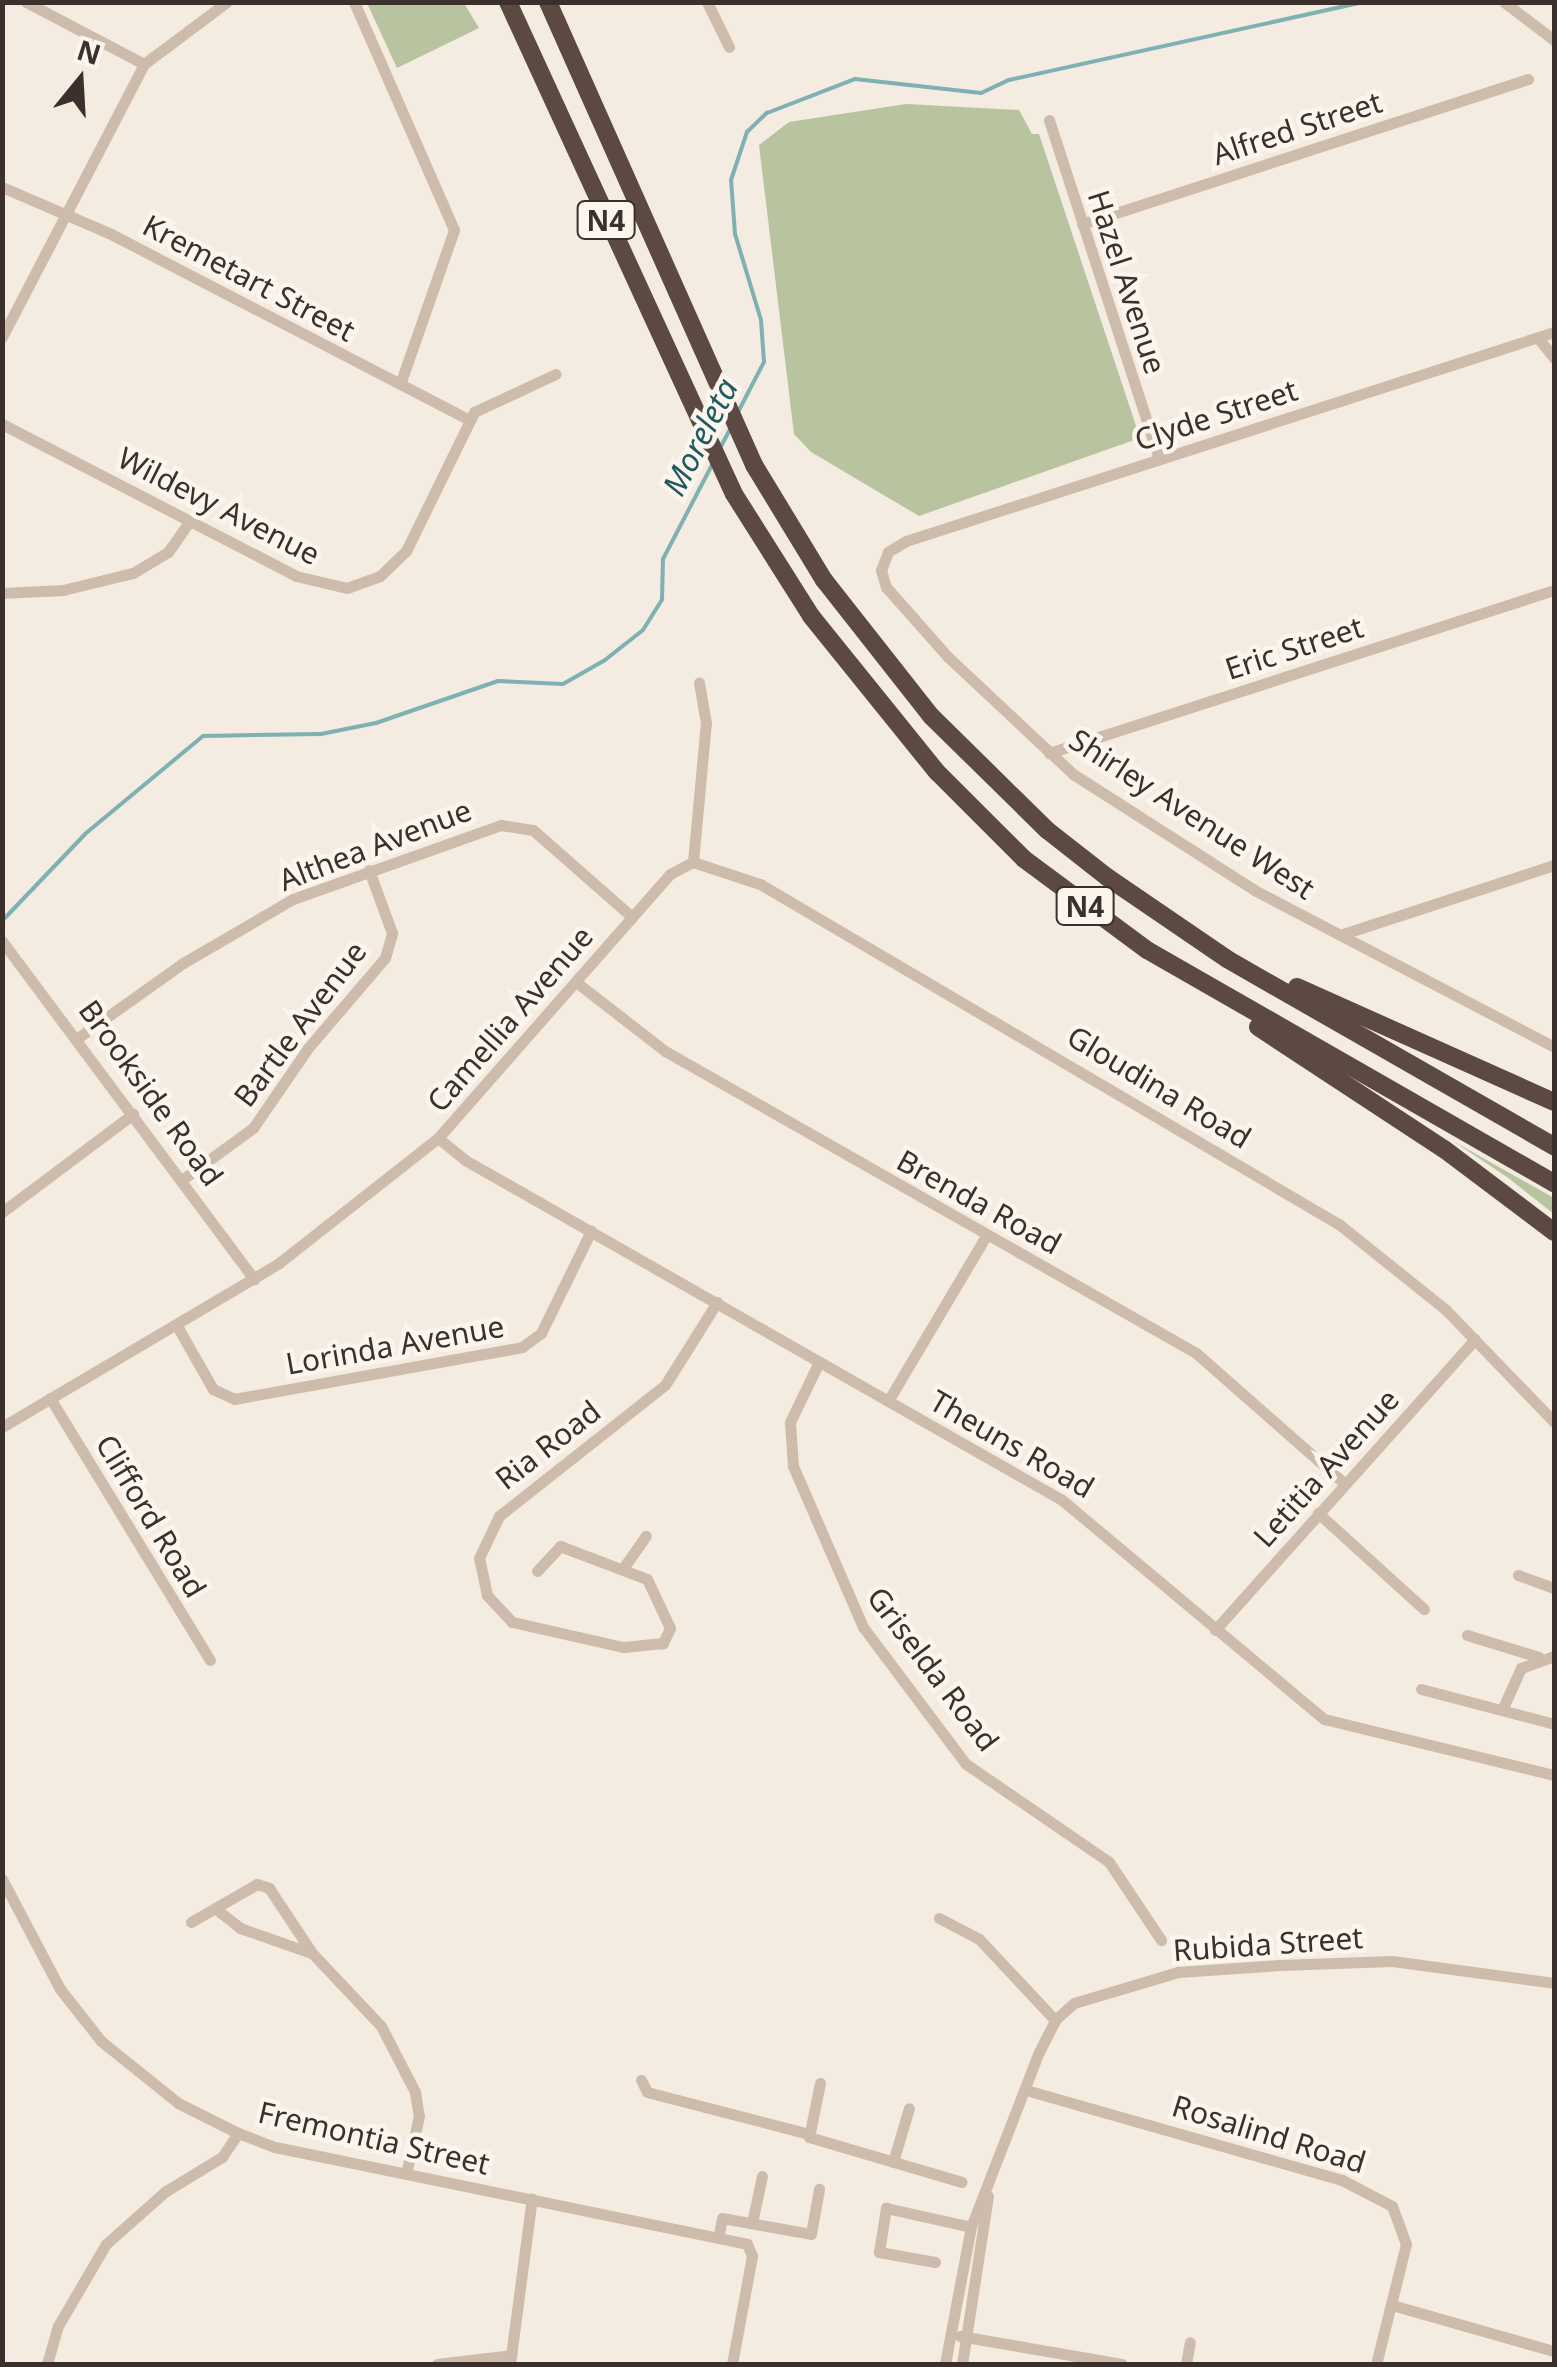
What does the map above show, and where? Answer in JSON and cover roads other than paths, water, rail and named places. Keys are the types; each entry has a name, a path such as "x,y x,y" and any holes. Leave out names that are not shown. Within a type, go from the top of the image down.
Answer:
{"highway":[{"name":"N4","path":"505,2 734,494 811,616 937,772 1024,859 1146,950 1554,1183"},
{"name":"N4","path":"548,2 754,465 824,580 932,716 1048,830 1227,959 1554,1146"},
{"path":"1146,950 1444,1149 1554,1232"},
{"path":"1227,959 1554,1102"}],"street":[{"path":"26,2 144,64"},
{"path":"2,337 144,64 227,2"},
{"path":"354,2 454,230 400,384"},
{"path":"707,2 729,47"},
{"path":"1504,2 1554,40"},
{"name":"Alfred Street","path":"1082,224 1528,79"},
{"name":"Hazel Avenue","path":"1049,120 1159,459"},
{"name":"Kremetart Street","path":"2,187 68,212 470,420"},
{"name":"Clyde Street","path":"894,546 1554,332"},
{"path":"1538,338 1554,358"},
{"path":"470,420 478,409 556,374"},
{"name":"Wildevy Avenue","path":"2,424 311,583 358,586 390,569 406,551 470,420"},
{"path":"2,593 63,590 133,572 168,552 190,521"},
{"name":"Shirley Avenue West","path":"894,546 882,564 886,587 948,657 1049,753 1227,874 1554,1047"},
{"name":"Eric Street","path":"1049,753 1554,590"},
{"path":"692,862 706,723 699,683"},
{"name":"Althea Avenue","path":"79,1037 182,963 293,899 458,836 522,824 632,917"},
{"name":"Camellia Avenue","path":"2,1428 254,1278 438,1138 670,874 692,862"},
{"name":"Gloudina Road","path":"692,862 760,884 1340,1224 1475,1339 1554,1422"},
{"path":"1340,935 1554,865"},
{"name":"Bartle Avenue","path":"183,1179 253,1128 308,1048 385,958 392,933 369,870"},
{"name":"Brookside Road","path":"2,941 79,1037 254,1278"},
{"name":"Brenda Road","path":"576,982 665,1052 1196,1354 1344,1484"},
{"path":"2,1212 133,1114"},
{"name":"Theuns Road","path":"438,1138 1090,1519 1214,1630 1324,1719 1554,1775"},
{"name":"Lorinda Avenue","path":"177,1326 213,1389 234,1399 522,1347 541,1333 590,1230"},
{"path":"888,1401 986,1236"},
{"name":"Ria Road","path":"624,1567 656,1590 670,1628 660,1645 637,1648 532,1631 497,1612 487,1595 480,1558 484,1538 499,1516 586,1441 665,1385 717,1302"},
{"name":"Letitia Avenue","path":"1214,1630 1475,1339"},
{"name":"Griselda Road","path":"820,1362 795,1402 790,1451 863,1627 966,1764 1110,1862 1161,1940"},
{"name":"Clifford Road","path":"50,1398 210,1660"},
{"path":"1318,1513 1424,1609"},
{"path":"537,1571 560,1546 624,1567 646,1536"},
{"path":"1518,1575 1554,1588"},
{"path":"1467,1635 1539,1657 1554,1656"},
{"path":"1502,1710 1521,1668 1539,1657"},
{"path":"1421,1689 1554,1724"},
{"name":"Fremontia Street","path":"2,1878 60,1989 101,2041 178,2103 238,2133 406,2174 725,2235"},
{"path":"191,1922 264,1884 312,1953 381,2026 415,2092 419,2116 406,2174"},
{"path":"216,1910 240,1928 312,1953"},
{"path":"939,1918 978,1939 1055,2020 971,2227 945,2364"},
{"name":"Rubida Street","path":"1055,2020 1102,1991 1178,1972 1392,1961 1554,1982"},
{"path":"641,2080 647,2092 806,2133 962,2182"},
{"path":"806,2133 820,2083"},
{"name":"Rosalind Road","path":"1026,2090 1371,2190 1392,2206 1406,2244 1376,2364"},
{"path":"893,2162 908,2108"},
{"path":"47,2364 64,2312 106,2244 166,2190 222,2157 238,2133"},
{"path":"752,2223 762,2176"},
{"path":"962,2364 988,2187"},
{"path":"732,2364 752,2256 725,2235 722,2218 811,2234 819,2189"},
{"path":"437,2364 511,2360 532,2198"},
{"path":"935,2262 878,2252 886,2208 971,2227"},
{"path":"1392,2305 1554,2351"},
{"path":"950,2335 1122,2364"},
{"path":"1186,2364 1190,2342"}],"waterway":[{"name":"Moreleta","path":"737,414 764,362 761,320 735,234 731,180 747,132 767,113 855,79 981,93 1009,80 1364,2"},
{"name":"Moreleta","path":"719,450 731,427"},
{"name":"Moreleta","path":"2,921 85,834 203,736 321,734 376,723 498,681 563,684 605,660 643,630 662,599 663,559 713,463"}]}
